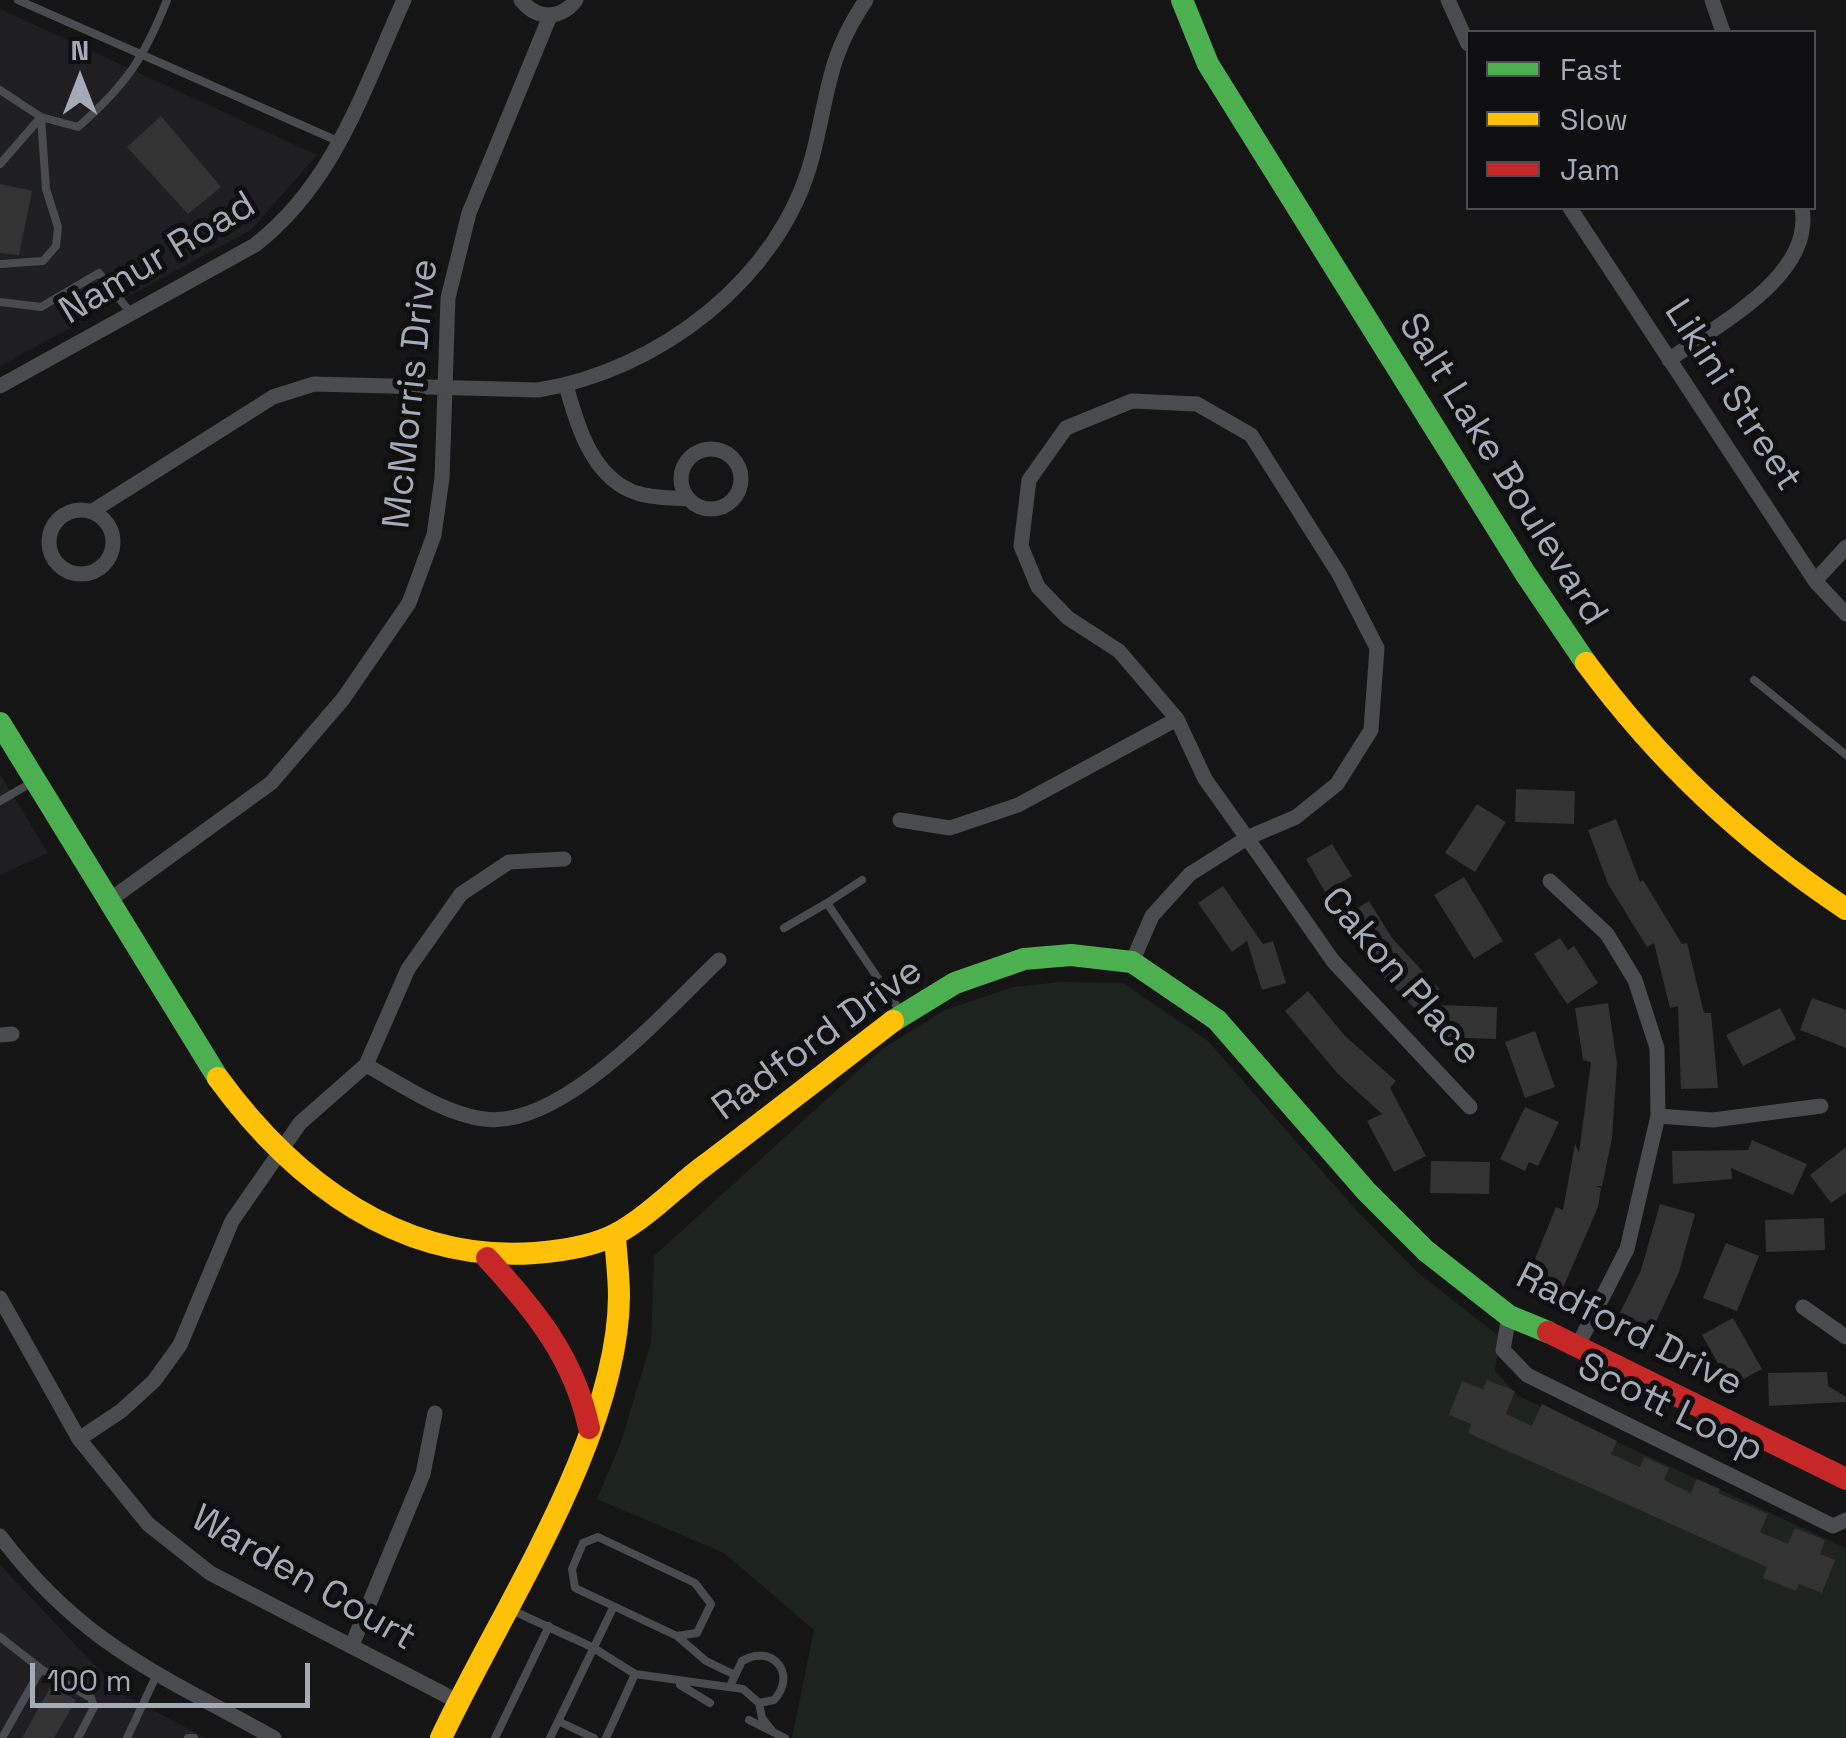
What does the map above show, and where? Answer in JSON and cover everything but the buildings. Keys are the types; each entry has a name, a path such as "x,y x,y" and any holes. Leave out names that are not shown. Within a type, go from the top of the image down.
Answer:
{"street":[{"name":"Namur Road","path":"0,386 133,316 255,245 289,218 309,196 340,142 404,0"},
{"path":"521,0 530,10 550,16 560,14 576,0"},
{"path":"91,512 108,526 112,536 109,558 92,572 70,572 54,560 50,531 62,515 91,512 272,397 314,384 538,390 566,386 670,344 748,275 785,220 812,161 830,65 866,0"},
{"name":"Salt Lake Boulevard","path":"1182,0 1208,64 1569,645 1646,745 1788,874 1846,908"},
{"path":"1448,0 1466,40"},
{"path":"1712,0 1722,30"},
{"name":"McMorris Drive","path":"107,902 272,783 343,699 409,603 434,535 440,497 448,298 469,213 550,16"},
{"name":"Likini Street","path":"1571,210 1815,582 1846,614"},
{"path":"1669,360 1783,276 1805,224 1802,210"},
{"path":"566,386 578,433 606,473 638,494 689,500"},
{"name":"Cakon Place","path":"1132,962 1152,916 1190,874 1247,838 1296,817 1336,784 1371,730 1377,648 1339,574 1251,436 1197,404 1132,401 1066,428 1030,480 1021,546 1038,587 1068,618 1119,651 1177,719 1205,779 1247,838 1333,961 1470,1107"},
{"path":"1815,582 1846,547"},
{"path":"900,820 950,828 1018,805 1177,719"},
{"name":"Radford Drive","path":"0,723 223,1085 281,1152 350,1208 411,1240 487,1258 570,1252 615,1236 902,1015 955,982 1024,959 1071,955 1132,962 1217,1020 1366,1191 1426,1251 1509,1316 1578,1345 1846,1479"},
{"path":"79,1439 132,1401 180,1346 232,1221 300,1123 366,1065 408,969 461,894 509,862 564,858"},
{"path":"1550,881 1607,934 1636,980 1657,1048 1658,1116 1627,1249 1578,1345"},
{"path":"366,1065 432,1100 484,1120 527,1115 569,1095 718,960"},
{"path":"1658,1116 1712,1120 1821,1106"},
{"path":"441,1738 590,1431 619,1330 622,1269 615,1236"},
{"path":"487,1258 559,1344 582,1384 590,1431"},
{"name":"Warden Court","path":"0,1298 79,1439 125,1499 178,1549 246,1592 456,1701"},
{"path":"1802,1307 1846,1337"},
{"name":"Scott Loop","path":"1509,1316 1503,1350 1527,1375 1833,1526 1846,1520"},
{"path":"352,1645 423,1474 435,1412"},
{"path":"0,1536 57,1604 125,1656 274,1738"}],"lane":[{"path":"18,0 340,142"},
{"path":"0,90 41,117 78,127 120,91 145,56 167,0"},
{"path":"0,164 41,117"},
{"path":"0,264 43,262 56,246 58,226 46,189 41,117"},
{"path":"0,302 41,307 98,273 133,316"},
{"path":"1754,680 1846,754"},
{"path":"0,801 35,780"},
{"path":"784,928 862,880"},
{"path":"827,903 902,1015"},
{"path":"677,1636 697,1634 711,1604 695,1583 598,1537 583,1544 572,1569 575,1588 677,1636 759,1703 762,1718 773,1732"},
{"path":"502,1607 592,1647 635,1674 676,1682 733,1680"},
{"path":"550,1738 613,1608"},
{"path":"495,1738 549,1626"},
{"path":"0,1637 41,1669 91,1698 94,1708 78,1738"},
{"path":"733,1680 749,1656 765,1654 779,1663 785,1678 780,1694 759,1703"},
{"path":"2,1738 41,1669"},
{"path":"127,1738 157,1674"},
{"path":"606,1738 635,1674"},
{"path":"676,1682 710,1703"},
{"path":"749,1720 784,1738"},
{"path":"558,1721 594,1738"}],"shaded area":[{"path":"0,9 317,155 251,230 0,366"},
{"path":"0,774 48,853 0,875"},
{"path":"1060,982 1123,983 1208,1041 1357,1211 1417,1272 1500,1337 1495,1371 1518,1396 1846,1548 1846,1738 792,1738 814,1630 724,1553 597,1499 621,1442 651,1342 654,1256 882,1049 945,1010 1013,987"},
{"path":"0,1565 122,1694 206,1738 0,1738"}],"traffic: fast":[{"path":"1182,0 1208,64 1525,573 1586,663"},
{"path":"0,723 218,1078"},
{"path":"893,1021 955,983 1024,959 1071,955 1132,962 1217,1020 1366,1191 1426,1251 1509,1316 1548,1332"}],"traffic: slow":[{"path":"1586,663 1644,734 1706,798 1773,856 1846,909"},
{"path":"218,1078 281,1151 316,1182 355,1208 396,1229 440,1244 486,1253 535,1253 587,1245 627,1227 893,1021"},
{"path":"441,1738 552,1522 599,1407 614,1351 619,1296 615,1235"}],"traffic: jam":[{"path":"487,1258 521,1297 563,1357 589,1428"},
{"path":"1548,1332 1846,1479"}]}
